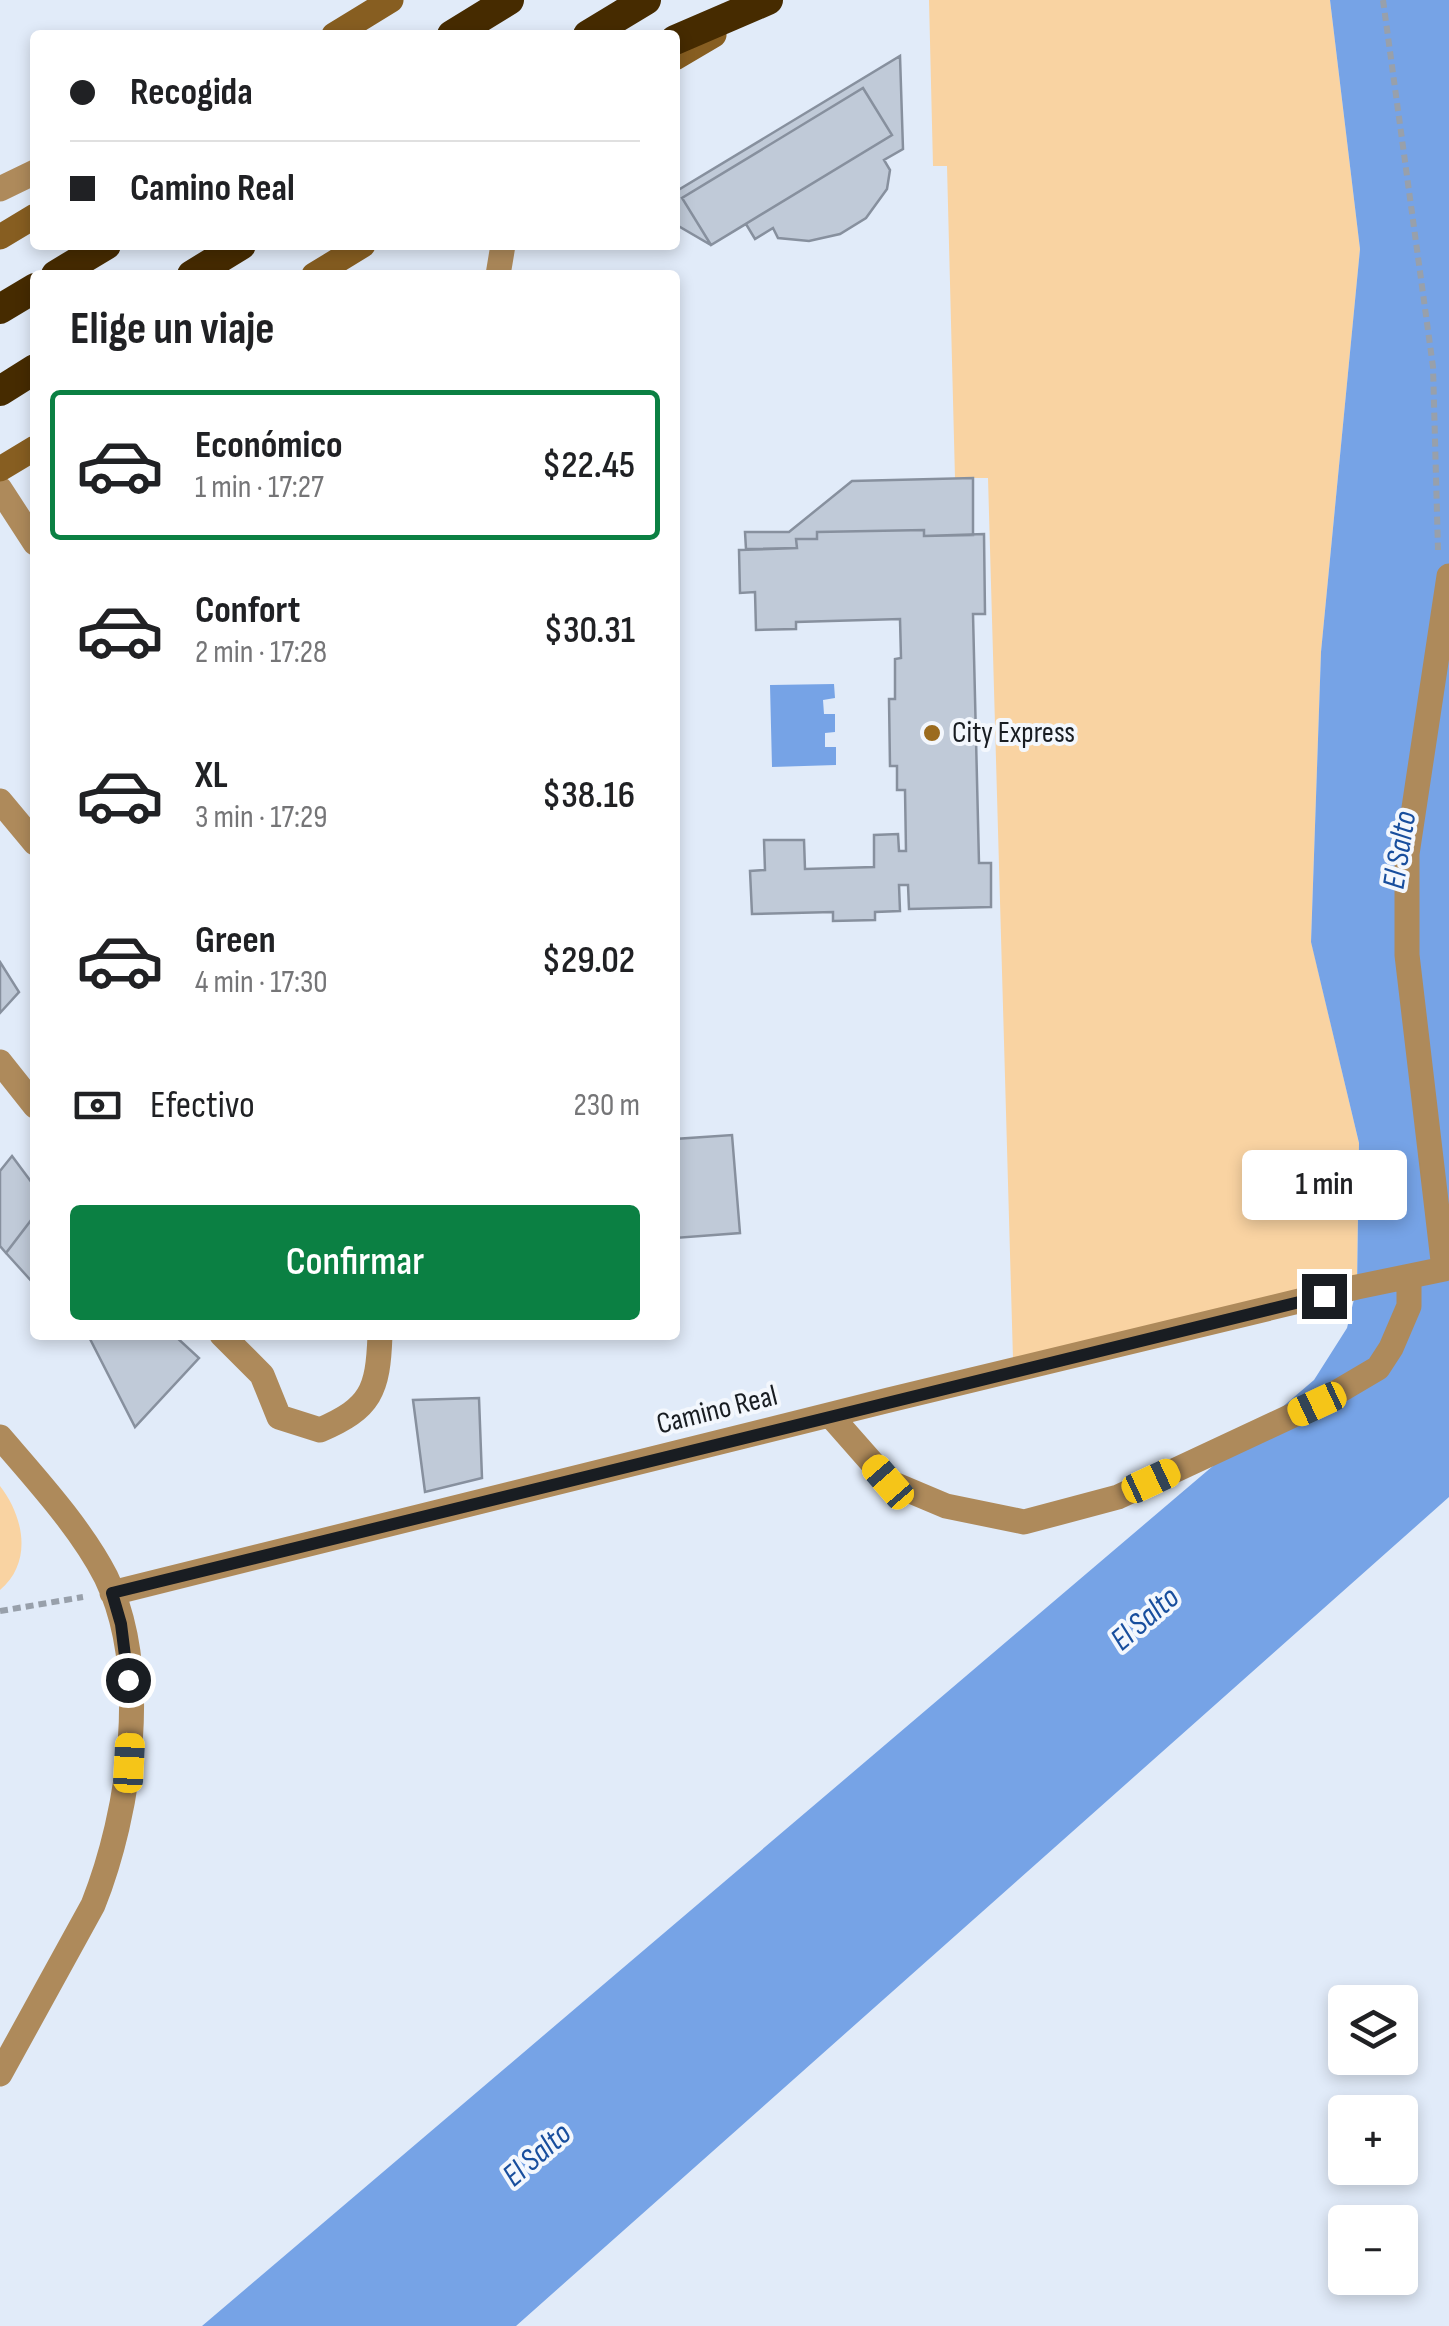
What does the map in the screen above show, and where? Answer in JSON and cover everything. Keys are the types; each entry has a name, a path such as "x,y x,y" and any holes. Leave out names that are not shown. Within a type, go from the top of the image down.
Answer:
{"highway":[{"path":"460,30 510,0"},
{"path":"596,30 646,0"},
{"path":"680,38 770,0"},
{"path":"64,270 98,250"},
{"path":"200,270 234,250"},
{"path":"0,309 30,291"},
{"path":"0,390 30,373"}],"main road":[{"path":"342,30 391,0"},
{"path":"680,55 770,0"},
{"path":"0,238 30,219"},
{"path":"322,270 355,250"},
{"path":"0,469 30,451"}],"street":[{"path":"0,188 30,174"},
{"path":"0,489 30,535"},
{"path":"1444,566 1407,854 1407,955 1446,1269"},
{"path":"0,801 30,837"},
{"path":"0,1062 30,1100"},
{"name":"Camino Real","path":"112,1593 830,1415 1446,1269"},
{"path":"830,1415 888,1482 946,1506 1024,1522 1118,1496 1317,1404 1378,1368 1392,1348 1410,1306 1410,1276"},
{"path":"227,1340 262,1374 279,1417 320,1430 353,1416 372,1392 379,1340"},
{"path":"0,1438 91,1552 112,1593 124,1638 130,1707 129,1763 120,1820 92,1904 0,2074"}],"path":[{"path":"1383,0 1433,367 1444,566"},
{"path":"0,1611 112,1593"}],"shaded area":[{"path":"929,0 1330,0 1360,249 1321,652 1311,941 1359,1143 1357,1281 1013,1359 988,478 955,478 947,166 933,166"},
{"path":"0,1486 15,1511 21,1553 10,1579 0,1590"}],"water":[{"name":"El Salto","path":"1330,0 1449,0 1449,1497 516,2326 202,2326 1314,1380 1347,1328 1357,1287 1359,1143 1311,942 1321,652 1360,249"},
{"path":"834,684 835,698 823,700 824,714 835,714 835,732 825,733 825,747 836,747 836,765 772,767 770,685"}],"building":[{"path":"900,56 903,149 884,160 890,170 887,189 866,218 840,234 809,241 778,238 773,228 755,239 746,224 711,245 680,227 680,189"},
{"path":"863,88 892,135 711,245 682,198"},
{"path":"973,478 973,535 924,536 924,530 817,532 817,539 796,539 797,548 746,549 745,532 789,532 852,481"},
{"name":"City Express","path":"924,530 924,536 984,534 985,614 973,614 979,863 991,863 991,907 909,909 908,885 899,885 900,911 875,912 875,920 833,921 833,912 752,914 750,871 765,870 764,840 804,840 805,869 874,867 874,835 898,834 899,851 906,851 905,790 897,790 897,766 890,766 889,699 895,699 895,659 901,658 900,619 796,622 796,629 756,630 755,592 740,593 739,550 797,548 796,539 817,539 817,532"},
{"path":"0,962 19,992 0,1013"},
{"path":"732,1135 740,1233 680,1238 680,1139"},
{"path":"12,1156 30,1180 30,1222 6,1253 0,1246 0,1171"},
{"path":"30,1222 30,1279 6,1253"},
{"path":"91,1340 179,1340 199,1358 135,1427"},
{"path":"479,1398 482,1478 425,1492 413,1400"}],"place":[{"name":"City Express","path":"932,733"}],"route":[{"path":"128,1680 126,1651 112,1593 1324,1296"}]}
